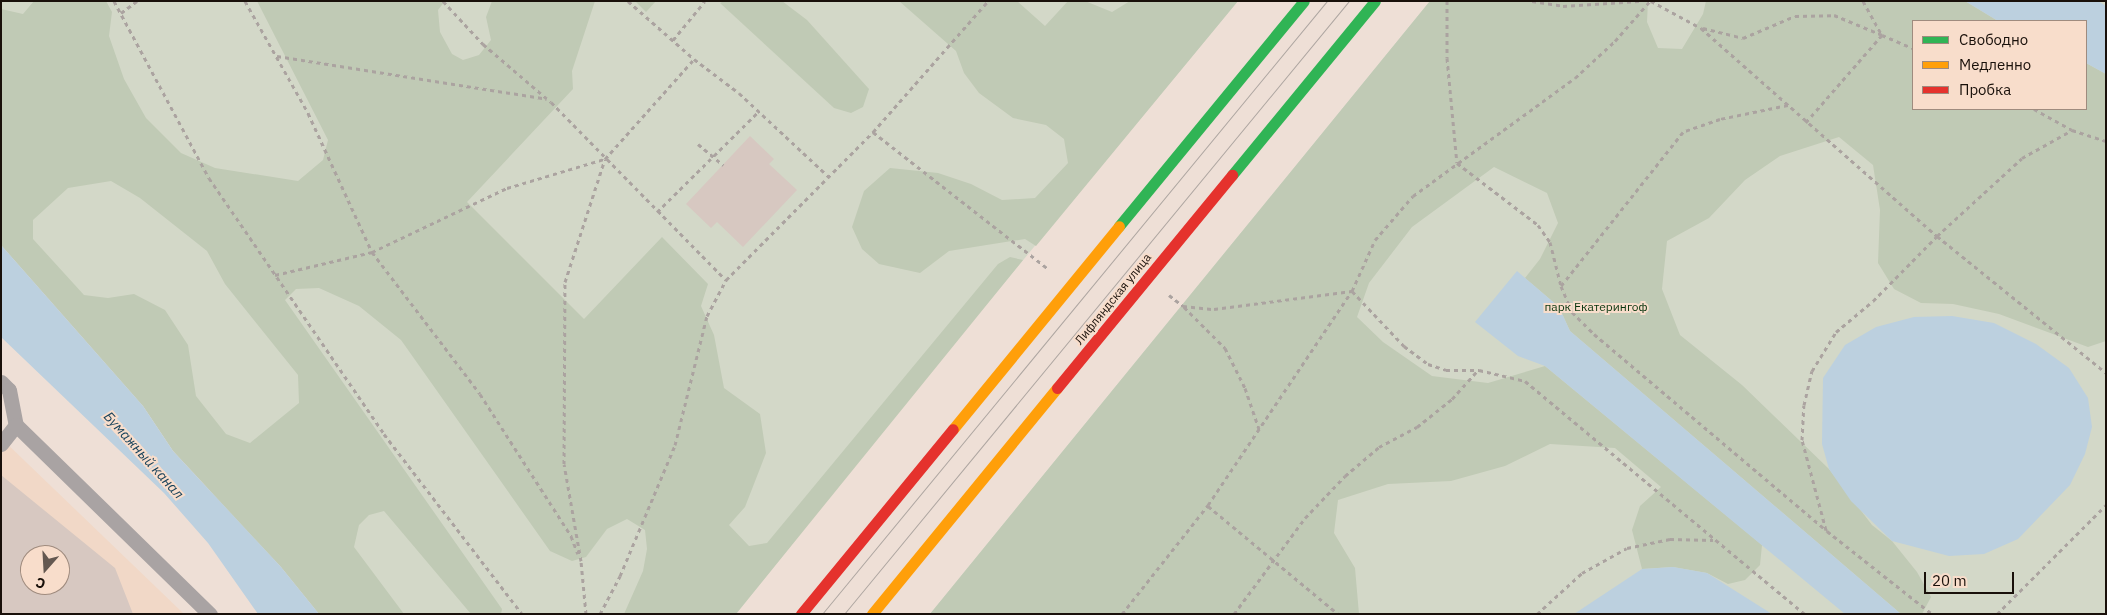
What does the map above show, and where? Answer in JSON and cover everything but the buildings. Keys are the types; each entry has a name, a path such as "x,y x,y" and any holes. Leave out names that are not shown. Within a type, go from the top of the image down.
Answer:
{"street":[{"path":"801,614 1304,1"},
{"name":"Лифляндская улица","path":"872,614 1375,1"}],"lane":[{"path":"1,382 9,390 16,425 210,614"},
{"path":"1,444 16,425"}],"path":[{"path":"114,1 209,178 384,434 522,614"},
{"path":"121,13 137,1"},
{"path":"246,1 308,113 372,252 480,394 571,536 581,561"},
{"path":"443,1 483,44 549,100 604,159 726,280"},
{"path":"628,1 694,60 759,111 829,177"},
{"path":"673,40 705,1"},
{"path":"600,614 620,576 675,444 707,316 726,280 873,132 988,1"},
{"path":"1448,1 1447,58 1456,163 1538,225 1550,242 1561,286 1572,312 1594,334 1826,531 1932,614"},
{"path":"1532,1 1563,6 1640,1"},
{"path":"1122,614 1208,505 1352,291 1375,240 1413,196 1575,78 1616,41 1650,1 1701,28 1937,236 2106,373"},
{"path":"1862,1 1882,34"},
{"path":"1701,28 1743,38 1795,16 1834,15 1912,48"},
{"path":"1806,122 1882,34"},
{"path":"276,56 549,100"},
{"path":"586,614 581,561 564,464 565,282 604,159 694,60"},
{"path":"1561,286 1683,132 1720,119 1788,105"},
{"path":"2036,110 2072,130 2106,141"},
{"path":"657,212 759,111"},
{"path":"1826,531 1802,440 1804,405 1812,371 1836,332 1873,301 1937,236 2022,158 2072,130"},
{"path":"873,132 1049,270"},
{"path":"698,144 723,165"},
{"path":"275,275 372,252 506,188 604,159"},
{"path":"1183,306 1214,309 1352,291"},
{"path":"1352,291 1404,346 1428,364 1446,370 1479,370 1525,381 1805,614"},
{"path":"1168,294 1183,306 1225,348 1245,388 1259,429"},
{"path":"1234,614 1305,518 1345,476 1379,447 1417,427 1452,399 1479,370"},
{"path":"1208,505 1274,558 1338,614"},
{"path":"1997,614 2106,505"},
{"path":"1537,614 1582,573 1627,548 1670,539 1714,540"}],"shaded area":[{"path":"1,438 184,614 1,614"}],"green space":[{"path":"1,1 1238,1 917,388 736,614 319,614 281,567 222,506 143,406 1,245"},
{"path":"34,1 106,1 112,12 109,36 124,79 146,118 181,153 215,168 298,181 323,160 328,140 257,1 445,1 438,10 440,32 452,54 463,60 479,55 491,40 486,17 492,1 595,1 572,71 573,89 467,202 584,319 662,237 708,284 701,306 714,335 724,388 760,414 766,453 745,507 729,525 749,546 767,543 998,264 1010,257 1023,260 736,614 624,614 643,571 647,549 645,530 627,519 607,529 586,557 572,561 550,551 401,340 359,306 319,288 296,289 285,300 502,609 501,614 471,614 384,511 369,515 359,525 354,547 404,614 319,614 281,567 173,451 143,406 1,245 1,9 23,14","holes":["111,181 140,198 207,251 225,284 298,375 299,403 250,443 226,434 196,396 188,345 165,310 134,294 108,298 84,295 33,239 33,220 68,188"]},
{"path":"635,1 656,1 646,12"},
{"path":"724,1 782,1 807,20 869,89 863,107 851,113 834,108 720,3"},
{"path":"899,1 1017,1 1045,26 1068,1 1085,1 1112,12 1130,1 1238,1 1036,246 1025,239 949,251 920,273 879,264 862,249 852,227 864,191 890,168 938,173 971,184 1002,200 1035,198 1068,163 1064,139 1046,125 1013,118 979,93 964,73 956,51"},
{"name":"парк Екатерингоф","path":"1430,1 2106,1 2106,614 930,614"},
{"name":"парк Екатерингоф","path":"1430,1 1648,1 1647,22 1658,48 1682,49 1703,14 1706,1 1965,1 1996,20 1912,20 1912,110 2087,110 2087,64 2106,74 2106,341 2088,347 1999,314 1953,304 1921,303 1894,289 1878,263 1880,210 1873,165 1839,137 1780,156 1745,180 1709,218 1667,241 1662,289 1680,335 1742,385 1829,469 1872,525 1892,541 1917,572 1931,597 1922,614 1901,614 1570,331 1559,307 1525,278 1540,259 1558,223 1547,193 1494,167 1412,227 1369,283 1357,317 1383,342 1432,376 1488,383 1545,366 1762,545 1760,565 1745,580 1728,584 1707,573 1673,567 1642,569 1632,530 1640,506 1661,487 1615,448 1550,444 1505,466 1451,481 1388,484 1338,500 1334,533 1355,568 1359,614 930,614"}],"water":[{"path":"1965,1 2098,1 2106,6 2106,74 2087,64 2087,20 1996,20"},
{"name":"Бумажный канал","path":"1,245 143,406 173,451 281,567 319,614 258,614 208,543 164,493 1,337"},
{"path":"1517,271 1559,307 1570,331 1901,614 1845,614 1545,366 1518,356 1475,322"},
{"path":"1952,316 1994,323 2036,344 2069,368 2088,398 2092,427 2085,454 2070,485 2018,539 1984,554 1949,556 1892,541 1851,501 1829,469 1822,444 1823,378 1845,345 1876,327 1914,317"},
{"path":"1673,567 1707,573 1772,614 1574,614 1642,569"}],"tram line":[{"path":"822,614 1327,1"},
{"path":"844,614 1349,1"}],"traffic: fast":[{"path":"1119,226 1304,1"},
{"path":"1232,175 1375,1"}],"traffic: slow":[{"path":"953,429 1119,226"},
{"path":"872,614 1057,388"}],"traffic: jam":[{"path":"1057,388 1232,175"},
{"path":"801,614 953,429"}]}
